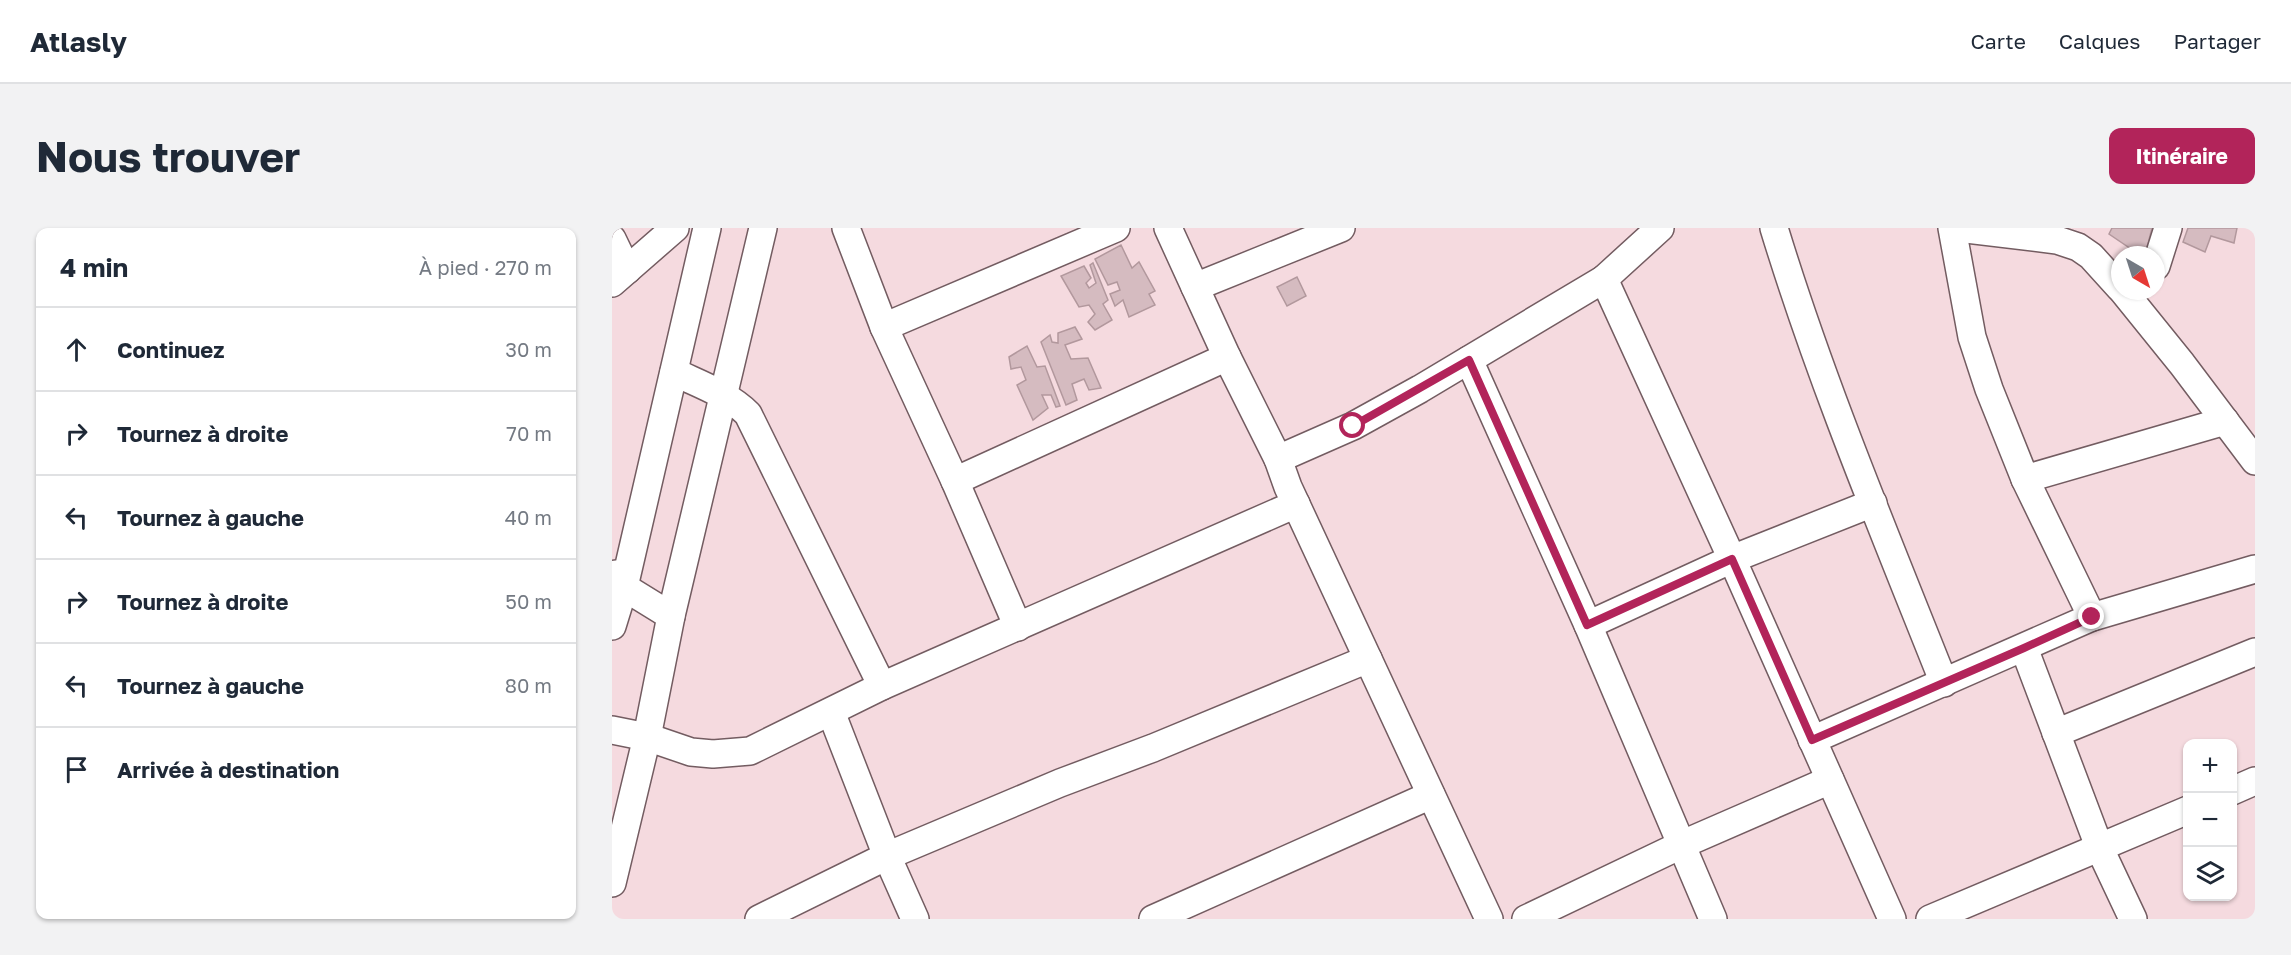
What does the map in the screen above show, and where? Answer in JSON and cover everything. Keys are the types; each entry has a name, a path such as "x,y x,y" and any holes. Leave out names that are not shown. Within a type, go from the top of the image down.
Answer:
{"street":[{"path":"612,239 619,276 675,228"},
{"path":"612,626 618,577 674,372 707,228"},
{"path":"612,883 647,737 671,616 763,228"},
{"path":"846,228 884,327 955,481 1018,627"},
{"path":"884,327 1116,228"},
{"path":"1168,228 1227,357 1278,459 1296,504 1489,919"},
{"path":"1195,287 1341,228"},
{"path":"1278,459 1353,426 1604,279 1660,228"},
{"path":"1774,228 1810,334 1873,503 1944,682"},
{"path":"1952,228 1972,337 1989,389 2025,479 2092,617"},
{"path":"1958,228 2012,231 2057,240 2078,247 2091,256 2111,279"},
{"path":"2162,246 2168,228"},
{"path":"1604,279 1732,559 1892,919"},
{"path":"2145,302 2225,421 2255,461"},
{"path":"955,481 1227,357"},
{"path":"1469,360 1683,844 1713,919"},
{"path":"674,372 739,404 748,414 882,686"},
{"path":"2025,479 2225,421"},
{"path":"1587,625 1732,559 1873,503"},
{"path":"612,730 647,737 691,752 713,754 750,752 882,686 1296,504"},
{"path":"1812,740 2092,617 2255,569"},
{"path":"618,577 671,616"},
{"path":"2024,648 2100,849 2133,919"},
{"path":"2056,733 2255,652"},
{"path":"759,919 887,856 1368,658"},
{"path":"831,712 887,856 915,919"},
{"path":"1526,919 1683,844 1830,780"},
{"path":"2237,789 2255,781"},
{"path":"1153,919 1431,795"},
{"path":"1930,919 2100,849 2183,812"}],"building":[{"path":"2112,228 2152,228 2147,246 2127,246 2109,234"},
{"path":"2188,228 2237,228 2234,243 2211,236 2205,252 2183,242"},
{"path":"1121,245 1132,268 1139,262 1155,291 1149,294 1155,305 1129,317 1123,300 1115,306 1110,294 1120,290 1117,282 1108,285 1095,259"},
{"path":"1093,263 1108,300 1103,304 1112,320 1095,330 1088,322 1095,314 1089,305 1079,307 1061,276 1084,266 1091,278 1086,283 1089,288 1096,283 1090,265"},
{"path":"1297,277 1306,296 1287,306 1277,287"},
{"path":"1075,327 1082,339 1065,345 1071,359 1088,358 1101,388 1089,390 1084,379 1072,384 1077,400 1066,405 1041,342 1050,335 1052,342 1058,343 1058,333"},
{"path":"1027,346 1037,367 1045,366 1060,406 1056,407 1051,395 1042,395 1048,408 1033,420 1017,385 1026,380 1021,367 1011,369 1009,357"}],"route":[{"path":"1353,426 1469,360 1587,625 1732,559 1812,740 2092,617"}]}
